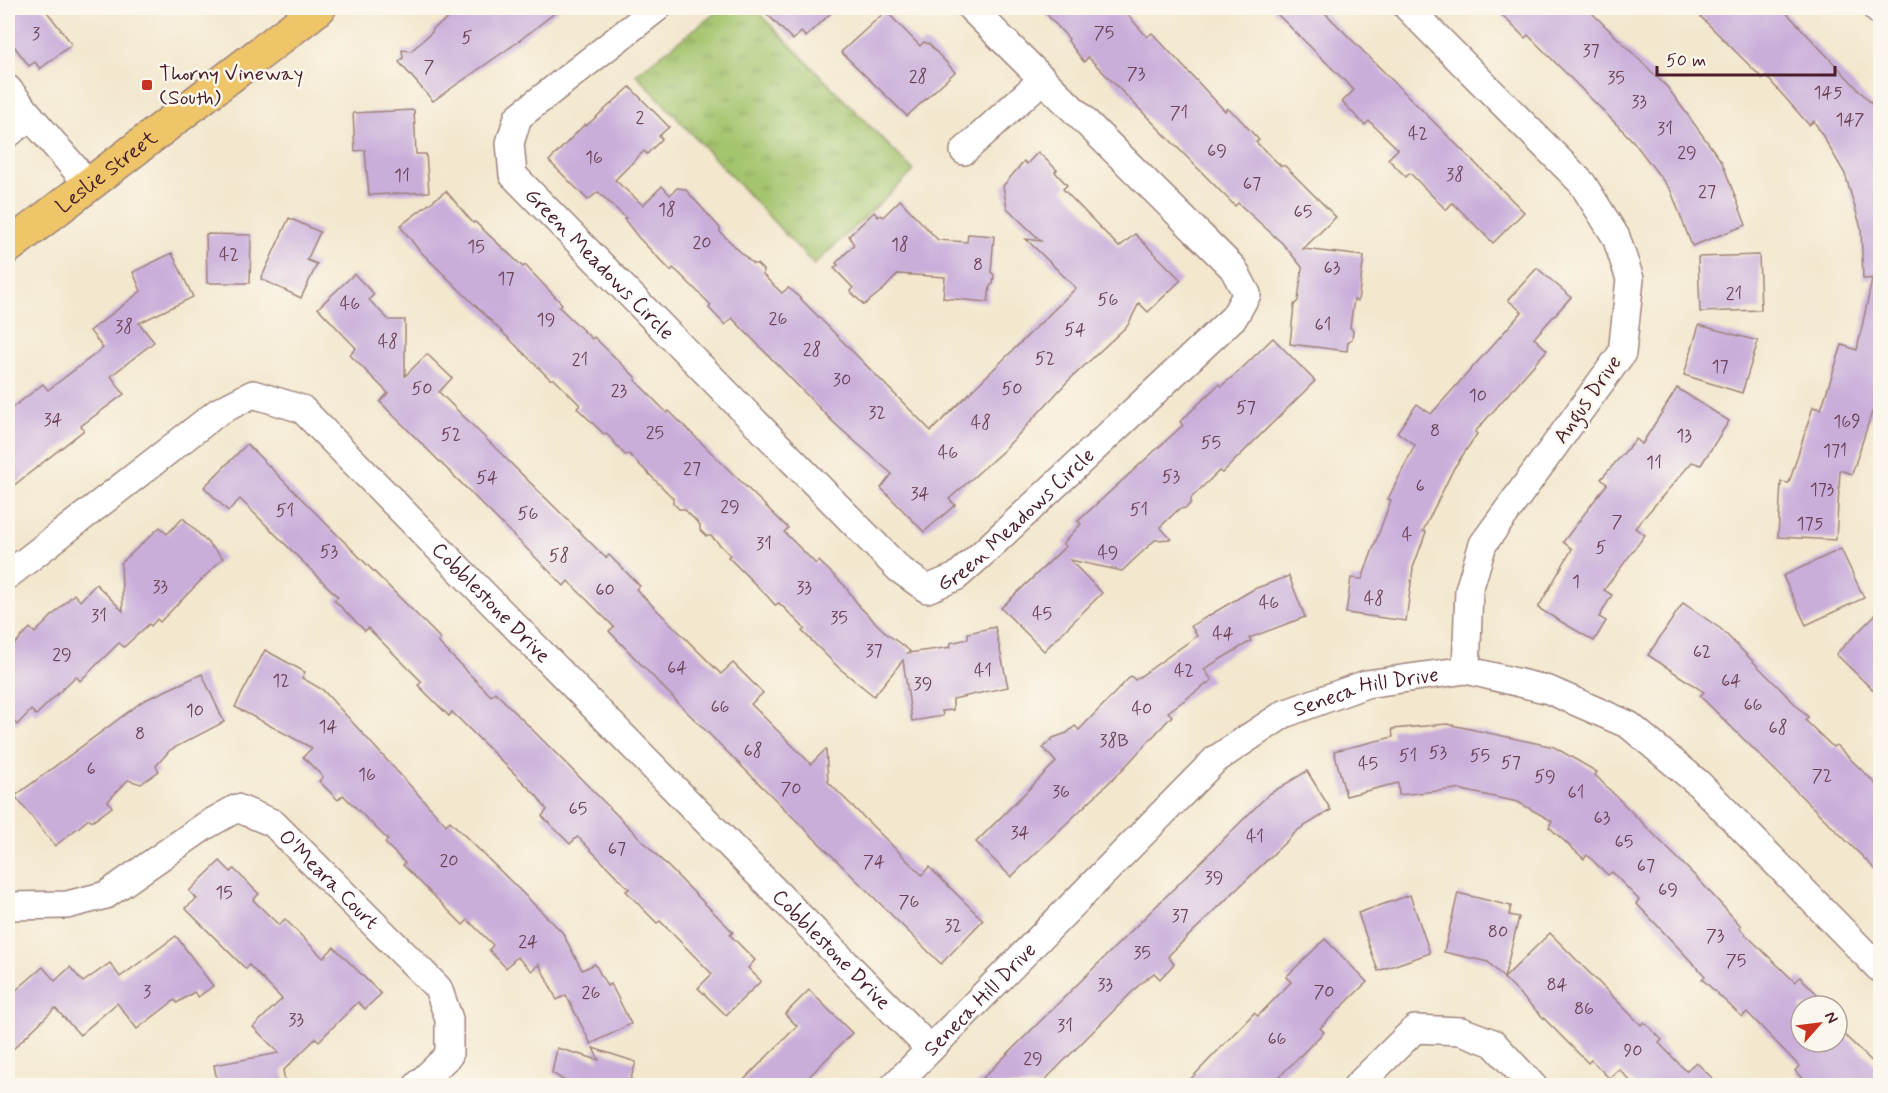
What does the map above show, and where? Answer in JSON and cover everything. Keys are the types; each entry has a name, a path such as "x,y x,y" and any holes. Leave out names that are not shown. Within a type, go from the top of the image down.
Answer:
{"main road":[{"name":"Leslie Street","path":"11,238 89,185 319,8"}],"street":[{"name":"Green Meadows Circle","path":"657,8 624,17 518,117 510,143 513,175 899,569 927,589 956,577 977,558 1234,317 1247,294 1233,268 971,8"},
{"name":"Angus Drive","path":"1408,8 1582,183 1616,237 1630,279 1622,353 1483,544 1469,591 1466,670"},
{"path":"1876,8 1881,12"},
{"path":"964,151 1043,79"},
{"path":"8,89 89,185"},
{"path":"8,134 30,116"},
{"name":"Cobblestone Drive","path":"8,575 218,412 253,394 302,410 930,1049"},
{"name":"Seneca Hill Drive","path":"894,1086 1215,760 1284,714 1366,684 1466,670 1549,690 1629,725 1698,783 1881,969"},
{"name":"O'Meara Court","path":"8,906 66,905 106,895 205,826 237,808 273,823 438,988 449,1019 449,1055 417,1086"},
{"path":"1357,1086 1415,1029 1461,1031 1492,1042 1533,1086"}],"green space":[{"path":"722,8 754,8 914,171 814,265 636,74"}],"building":[{"path":"8,8 44,8 72,44 40,69 35,62 29,66 8,38"},
{"path":"463,8 561,8 515,44 433,101 399,62 403,58 402,50 411,51 433,29"},
{"path":"761,8 836,8 806,37 801,32 793,40"},
{"path":"1041,8 1122,8 1147,37 1152,33 1225,111 1227,108 1237,116 1259,140 1256,142 1281,166 1285,166 1336,217 1303,249 1364,256 1358,301 1354,300 1350,327 1353,331 1352,339 1348,342 1347,351 1290,344 1294,305 1298,301 1302,267 1282,243 1238,203 1235,206 1088,57 1084,62 1068,41 1069,39"},
{"path":"1271,8 1320,8 1524,212 1493,243 1455,205 1452,203 1446,210 1410,173 1406,177 1388,159 1398,149 1369,121 1365,125 1342,102 1354,90"},
{"path":"1495,8 1587,8 1668,88 1722,162 1746,225 1692,246 1671,191 1633,141 1528,35 1525,38"},
{"path":"1692,8 1782,8 1871,103 1881,120 1881,278 1863,279 1861,228 1845,174 1814,121 1809,125 1766,76 1763,79"},
{"path":"886,11 920,46 924,42 929,44 955,72 907,116 841,52"},
{"path":"630,87 669,127 659,136 662,139 647,154 644,151 615,180 643,205 662,186 670,195 677,188 685,189 720,228 720,232 753,264 757,264 763,270 763,275 782,293 788,288 794,292 931,431 1076,288 1026,239 1041,241 1007,208 1003,186 1024,161 1027,164 1038,152 1057,170 1055,172 1067,185 1063,189 1119,247 1135,234 1181,280 1148,312 1139,303 1128,325 1067,382 1003,451 949,499 955,505 924,532 881,488 892,474 833,422 732,318 725,325 709,308 711,305 679,273 673,268 671,271 638,237 624,219 626,218 598,192 588,200 549,161 585,124 586,126"},
{"path":"414,110 416,154 426,154 429,192 369,195 365,150 355,151 353,113"},
{"path":"446,191 473,223 475,222 523,267 525,265 562,304 559,307 592,339 594,337 636,378 635,380 667,413 669,411 788,528 784,532 816,564 819,561 844,585 860,607 887,634 910,651 908,653 951,647 950,643 968,639 968,633 995,627 1008,687 953,699 953,710 942,711 943,716 912,721 903,660 874,696 839,668 802,631 805,629 779,603 775,605 728,557 730,555 711,536 706,536 700,530 700,525 684,509 679,509 673,503 673,498 629,454 625,455 606,433 605,435 577,408 580,405 554,379 550,379 418,249 400,226"},
{"path":"900,200 938,240 967,242 968,234 994,236 991,272 994,275 988,302 943,298 945,277 898,274 864,305 850,291 853,288 834,268 854,245 849,236 874,212 878,217 881,215 883,217"},
{"path":"289,218 320,232 307,260 317,264 301,298 261,279"},
{"path":"206,234 251,235 250,283 207,283"},
{"path":"172,253 193,297 139,323 154,342 111,376 124,394 81,426 84,430 8,490 8,411 43,384 48,390 103,348 90,331 141,291 133,272"},
{"path":"1759,255 1761,310 1700,312 1698,257"},
{"path":"1537,268 1571,297 1534,338 1547,350 1475,432 1477,434 1454,468 1423,531 1426,532 1413,568 1406,621 1346,613 1351,578 1362,579 1391,500 1388,499 1415,445 1397,432 1417,404 1431,414 1522,312 1508,300"},
{"path":"354,274 374,294 369,300 389,320 405,320 405,376 427,354 452,378 439,392 606,558 609,555 640,586 636,589 721,674 733,663 763,693 751,704 811,764 826,749 828,782 922,875 929,867 983,920 941,964 685,710 609,631 614,627 568,581 564,586 380,402 388,393 350,355 356,348 318,308"},
{"path":"1872,280 1881,281 1881,415 1872,412 1852,474 1840,470 1836,540 1778,537 1781,482 1789,483 1813,407 1821,409 1842,345 1857,350"},
{"path":"1699,325 1758,341 1742,393 1684,375"},
{"path":"1273,338 1315,381 1222,473 1219,471 1191,498 1191,503 1186,508 1179,509 1160,527 1171,539 1155,540 1122,571 1070,560 1102,593 1044,651 1001,608 1066,546 1063,544 1081,524 1078,521 1183,425 1180,422 1219,384 1221,386 1236,374"},
{"path":"1677,388 1729,421 1701,465 1692,462 1635,528 1645,535 1604,590 1612,595 1599,617 1606,621 1594,641 1538,608 1572,549 1563,542 1607,484 1601,479 1636,439 1642,444"},
{"path":"247,444 441,639 438,642 491,696 495,692 733,932 730,935 755,960 748,968 761,981 726,1015 698,988 712,974 660,921 657,923 643,909 626,891 629,889 580,839 577,837 570,844 542,816 547,810 537,796 452,712 449,716 418,685 422,682 368,628 365,631 334,600 338,597 240,499 228,511 204,487"},
{"path":"183,518 223,558 160,622 157,619 151,626 149,624 124,647 119,643 80,681 76,676 36,715 31,710 17,725 8,715 8,651 30,628 35,633 74,594 80,601 96,584 123,611 121,563 160,527 167,534"},
{"path":"1841,549 1864,598 1806,625 1783,576"},
{"path":"1289,576 1305,617 1249,638 1251,641 1204,669 1212,680 1168,712 1172,716 1121,771 1011,877 976,842 1056,762 1043,748 1053,738 1067,733 1075,726 1079,730 1131,676 1135,680 1197,636 1191,626 1254,589"},
{"path":"1683,603 1721,629 1808,717 1805,720 1833,747 1836,745 1881,789 1881,875 1700,696 1704,692 1648,655"},
{"path":"1881,609 1881,698 1836,654"},
{"path":"265,650 305,672 302,678 323,690 446,825 450,821 562,932 582,970 595,964 607,986 611,984 631,1024 591,1044 566,995 557,1000 539,964 532,971 517,957 506,968 489,950 493,945 468,920 463,925 403,865 405,863 385,843 388,840 343,795 338,800 319,781 323,777 303,757 312,748 235,707"},
{"path":"202,674 224,722 170,750 156,766 159,771 141,784 128,780 108,801 112,807 93,821 89,819 55,846 15,796 143,701"},
{"path":"1447,724 1554,747 1597,772 1595,775 1697,878 1741,926 1739,928 1795,982 1800,977 1817,994 1789,994 1789,1054 1849,1054 1849,1039 1881,1070 1881,1086 1810,1086 1795,1071 1799,1066 1747,1012 1742,1017 1702,979 1705,976 1636,903 1639,900 1612,872 1608,875 1587,855 1584,859 1549,827 1552,821 1518,802 1457,789 1399,795 1398,783 1346,796 1334,751 1393,737 1392,729"},
{"path":"1307,771 1331,810 1298,830 1170,954 1168,957 1174,964 1160,979 1154,973 1139,985 1039,1086 975,1086 1269,794"},
{"path":"220,861 231,872 234,869 259,894 253,900 279,925 285,919 323,958 334,947 381,994 365,1009 358,1002 319,1041 316,1038 283,1071 286,1086 218,1086 214,1065 279,1053 253,1027 282,999 249,965 246,969 185,908 197,899 189,891"},
{"path":"1458,893 1511,906 1509,915 1519,917 1504,978 1550,933 1641,1025 1644,1022 1662,1040 1659,1043 1686,1071 1696,1062 1720,1086 1635,1086 1619,1069 1609,1078 1591,1060 1588,1063 1488,962 1444,952"},
{"path":"1410,895 1430,953 1378,971 1358,913"},
{"path":"176,936 213,986 198,997 194,992 177,1003 175,1000 137,1029 117,1003 80,1035 55,1008 8,1054 8,997 43,967 55,981 70,967 83,982 110,963 120,977"},
{"path":"1325,939 1367,982 1320,1028 1324,1032 1270,1086 1184,1086 1254,1013 1258,1016 1291,982 1286,977"},
{"path":"809,990 852,1033 800,1086 738,1086 797,1026 785,1014"},
{"path":"557,1048 599,1060 593,1048 636,1062 631,1078 623,1086 573,1086 552,1073"}],"place":[{"name":"Thorny Vineway (South)","path":"147,85"}]}
